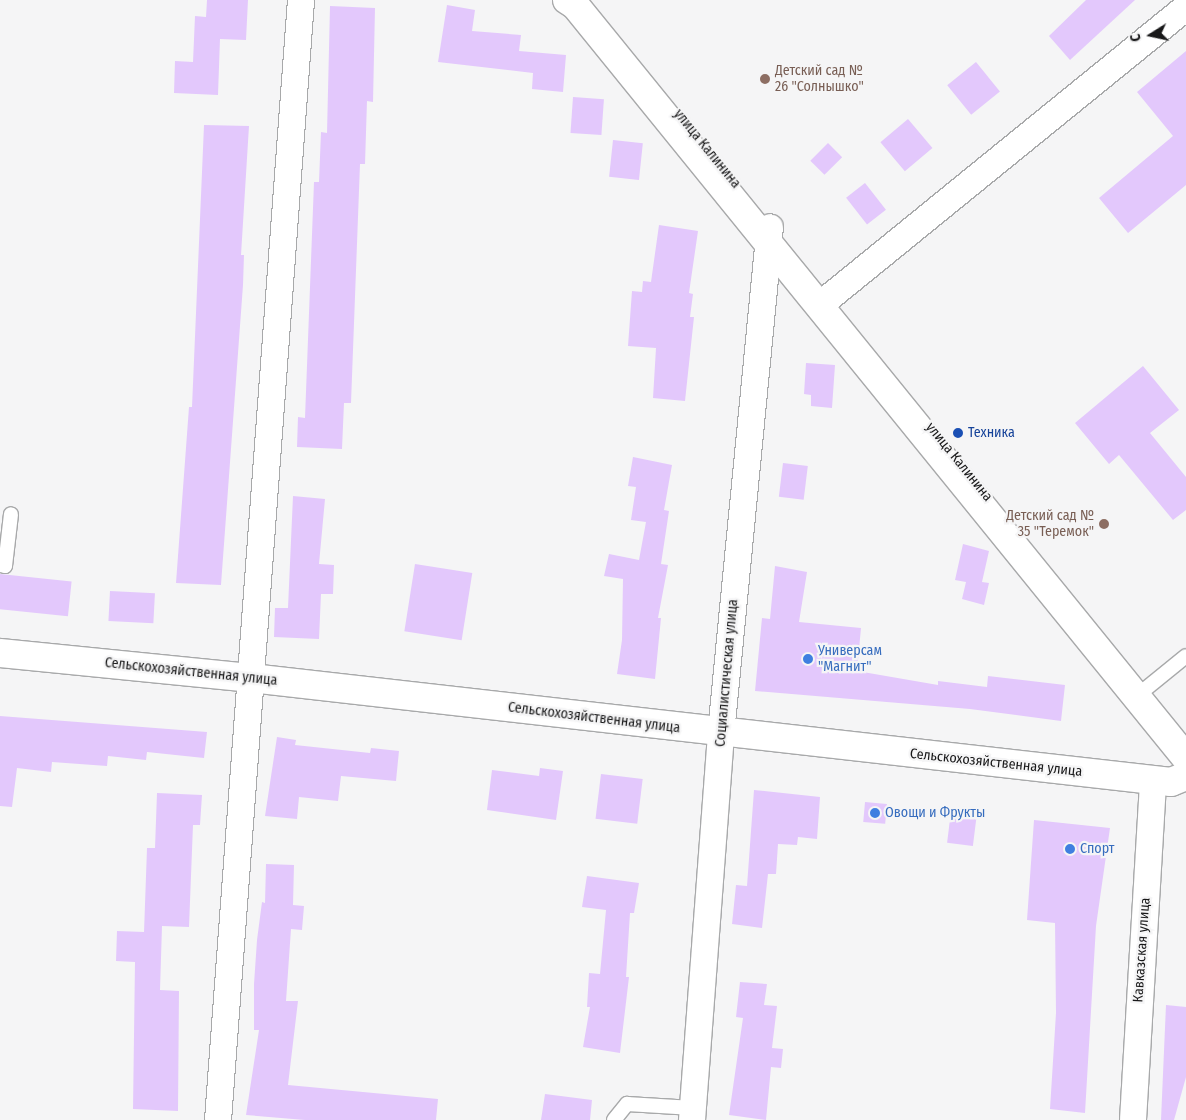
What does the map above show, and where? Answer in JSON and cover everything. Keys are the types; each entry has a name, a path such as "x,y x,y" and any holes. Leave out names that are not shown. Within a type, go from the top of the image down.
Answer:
{"main road":[{"path":"567,0 575,5 769,236 1186,758"},
{"name":"улица Калинина","path":"587,0 769,236 826,300 1186,742"},
{"name":"Сельскохозяйственная улица","path":"0,654 251,678 721,733 1172,782 1186,776"}],"street":[{"path":"218,1120 301,0"},
{"path":"826,300 1186,7"},
{"name":"Социалистическая улица","path":"693,1114 721,733 769,236"},
{"name":"Кавказская улица","path":"1133,1120 1153,780"}],"lane":[{"path":"0,565 5,566 11,514"},
{"path":"1143,691 1186,656"},
{"path":"614,1120 627,1104 693,1114"}],"building":[{"path":"207,0 248,0 246,40 220,39 218,95 174,93 175,61 193,62 195,16 206,17"},
{"path":"1086,0 1135,0 1070,60 1049,36"},
{"path":"447,5 475,10 472,31 521,35 519,51 566,55 563,92 532,89 533,73 438,62"},
{"path":"330,6 375,8 373,102 367,101 365,164 360,164 351,403 344,403 342,449 297,447 298,417 305,418 314,182 319,182 321,132 327,133"},
{"path":"1186,51 1186,185 1128,233 1099,198 1173,136 1137,92"},
{"path":"976,62 1000,92 971,115 947,85"},
{"path":"573,97 604,99 601,135 570,133"},
{"path":"908,119 932,148 905,171 880,142"},
{"path":"204,125 249,126 241,255 244,255 243,285 221,585 176,583 189,407 192,407"},
{"path":"613,140 643,143 639,180 609,177"},
{"path":"828,143 842,157 824,175 810,161"},
{"path":"865,183 886,210 867,225 846,198"},
{"path":"659,225 698,231 689,293 693,294 690,317 694,317 685,401 653,398 656,348 628,346 632,291 642,292 643,281 651,282"},
{"path":"806,363 835,365 832,408 811,406 811,395 804,394"},
{"path":"1143,366 1179,410 1150,433 1186,477 1186,510 1173,520 1119,455 1109,464 1075,423"},
{"path":"633,457 672,465 664,510 669,511 661,564 668,565 658,618 661,618 655,679 617,674 622,640 623,579 604,576 609,554 639,560 646,522 631,520 636,487 628,486"},
{"path":"783,463 808,466 804,500 779,497"},
{"path":"293,496 325,499 319,564 334,565 333,594 321,594 319,639 274,637 275,608 288,608"},
{"path":"963,544 989,551 982,582 989,583 984,605 962,599 966,582 955,580"},
{"path":"415,564 472,573 462,640 404,631"},
{"path":"775,566 807,572 799,622 861,628 857,671 938,685 938,681 987,687 988,676 1065,685 1061,721 970,709 755,691 762,618 770,619"},
{"path":"0,574 72,582 68,616 0,609"},
{"path":"110,591 155,593 153,623 108,621"},
{"path":"0,716 207,732 204,758 147,752 146,760 108,756 107,766 52,762 51,772 17,768 12,807 0,806"},
{"path":"277,737 296,740 295,745 370,753 371,748 399,751 396,781 341,776 338,801 299,797 297,819 265,816"},
{"path":"540,768 563,771 556,820 487,810 492,770 539,776"},
{"path":"601,774 643,779 637,824 596,819"},
{"path":"754,790 820,797 817,839 798,837 797,845 778,844 776,874 768,874 762,928 732,924 736,885 747,886"},
{"path":"157,793 202,795 200,825 193,825 189,927 162,926 160,990 179,991 178,1111 133,1109 135,962 116,961 117,931 144,932 147,848 155,848"},
{"name":"Овощи и Фрукты","path":"865,802 887,804 885,824 863,822"},
{"path":"951,811 977,814 973,846 947,843"},
{"path":"1034,820 1110,828 1096,926 1085,1113 1050,1109 1056,1013 1055,923 1027,920"},
{"path":"266,864 294,865 293,905 304,906 302,930 291,929 286,1001 298,1001 288,1085 438,1099 436,1120 305,1120 246,1115 259,1030 254,1030 254,984 262,902 265,903"},
{"path":"587,876 639,883 634,913 630,913 626,977 629,977 620,1053 583,1047 590,1007 587,1007 589,973 600,974 606,910 582,907"},
{"path":"740,982 767,984 764,1005 777,1006 772,1048 783,1049 781,1068 771,1067 766,1120 729,1115 743,1018 736,1017"},
{"path":"1166,1005 1186,1007 1186,1077 1174,1120 1161,1120"},
{"path":"545,1094 592,1100 590,1120 541,1120"}],"place":[{"name":"Детский сад № 26 \"Солнышко\"","path":"765,79"},
{"name":"Техника","path":"958,433"},
{"name":"Детский сад № 35 \"Теремок\"","path":"1104,524"},
{"name":"Универсам \"Магнит\"","path":"808,659"},
{"name":"Овощи и Фрукты","path":"875,813"},
{"name":"Спорт","path":"1070,849"}]}
